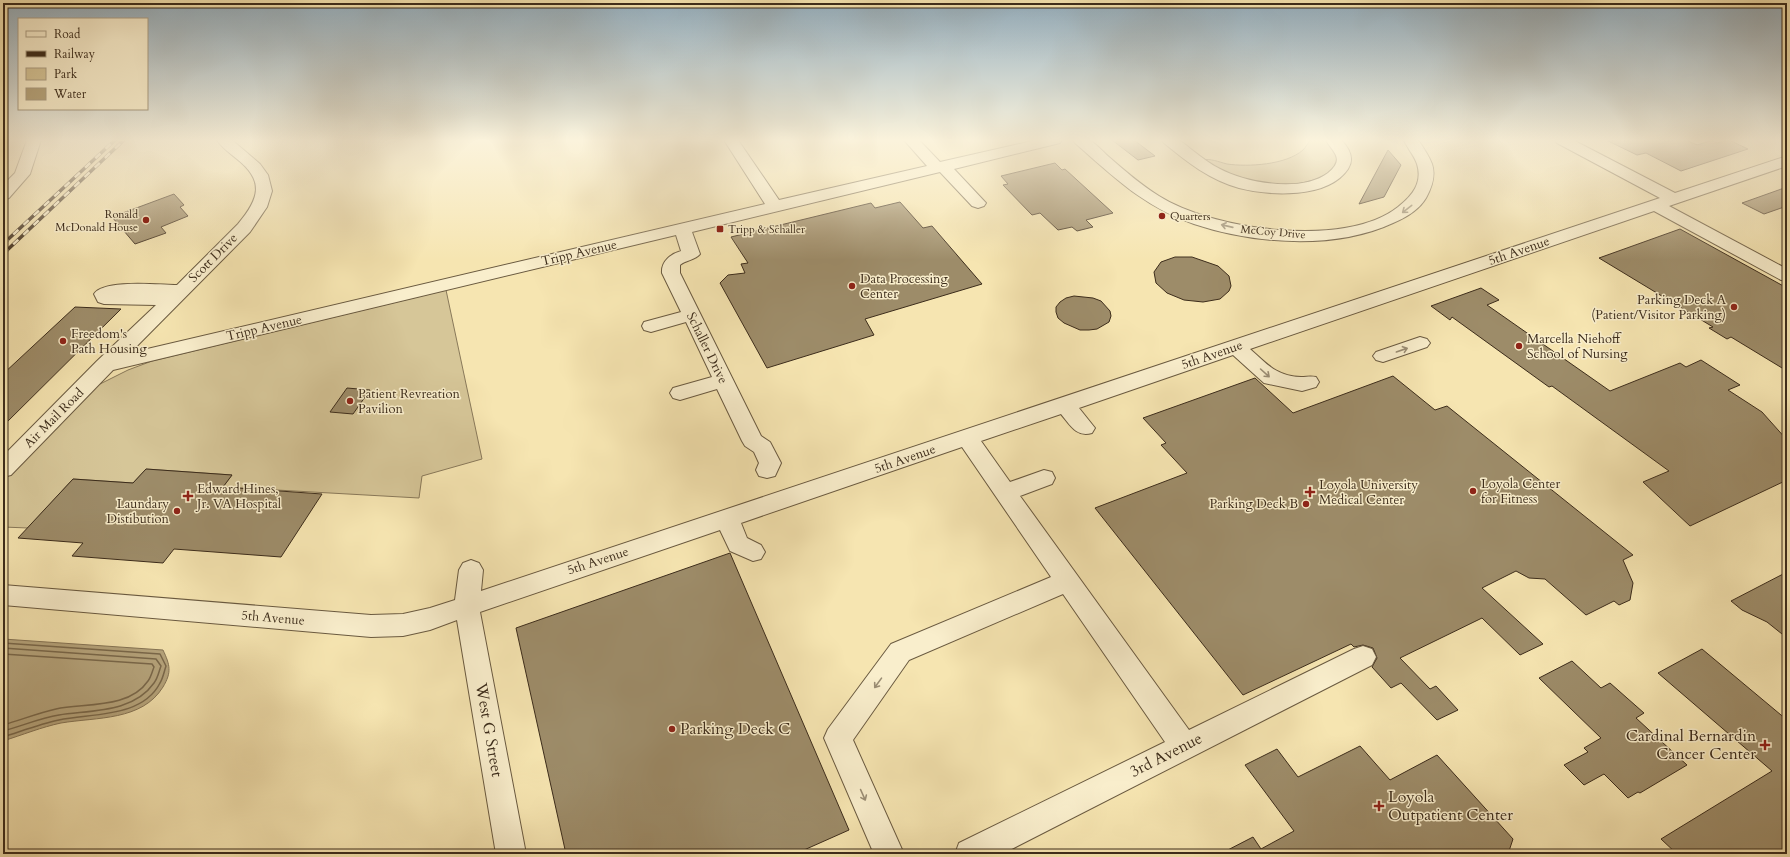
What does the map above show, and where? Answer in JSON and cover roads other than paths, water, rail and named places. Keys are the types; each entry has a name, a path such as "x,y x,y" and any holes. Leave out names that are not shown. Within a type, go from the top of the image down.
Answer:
{"street":[{"path":"3,195 17,180"},
{"name":"Scott Drive","path":"104,366 244,228 260,206 263,194 261,180"},
{"path":"758,180 775,206"},
{"name":"Tripp Avenue","path":"104,366 885,180"},
{"path":"954,180 978,203"},
{"name":"McCoy Drive","path":"1128,180 1154,200 1202,220 1258,232 1308,236 1331,235 1368,227 1392,218 1414,204 1423,194 1426,180"},
{"path":"1232,180 1242,184 1287,189 1318,184 1327,180"},
{"path":"1628,180 1787,276"},
{"name":"5th Avenue","path":"3,595 371,626 403,625 430,619 544,579 1730,180"},
{"name":"Schaller Drive","path":"677,230 685,255 671,266 670,270 753,441 751,450 760,467 767,470 782,500"},
{"path":"651,326 691,315"},
{"path":"1383,356 1420,343"},
{"path":"1236,347 1271,378 1302,384 1309,382"},
{"name":"Air Mail Road","path":"3,469 104,366"},
{"path":"680,393 723,380"},
{"path":"1065,405 1085,428"},
{"path":"967,438 1184,747"},
{"path":"1002,488 1040,473"},
{"name":"West G Street","path":"471,570 467,606 511,854"},
{"path":"889,854 838,738 900,652 1068,581"},
{"name":"3rd Avenue","path":"970,854 1362,657"}],"water":[{"path":"3,639 163,650 167,660 169,673 163,687 154,698 131,712 118,716 61,723 3,741"}],"railway":[{"path":"3,244 72,180"},
{"path":"3,254 82,180"}],"place":[{"name":"Quarters","path":"1162,216"},
{"name":"Ronald McDonald House","path":"146,220"},
{"name":"Tripp & Schaller","path":"720,229"},
{"name":"Data Processing Center","path":"852,286"},
{"name":"Parking Deck A (Patient/Visitor Parking)","path":"1734,307"},
{"name":"Freedom's Path Housing","path":"63,341"},
{"name":"Marcella Niehoff School of Nursing","path":"1519,346"},
{"name":"Patient Revreation Pavilion","path":"350,401"},
{"name":"Loyola Center for Fitness","path":"1473,491"},
{"name":"Loyola University Medical Center","path":"1310,492"},
{"name":"Edward Hines, Jr. VA Hospital","path":"188,496"},
{"name":"Parking Deck B","path":"1306,504"},
{"name":"Laundary Distibution","path":"177,511"},
{"name":"Parking Deck C","path":"672,729"},
{"name":"Cardinal Bernardin Cancer Center","path":"1765,745"},
{"name":"Loyola Outpatient Center","path":"1379,806"}]}
